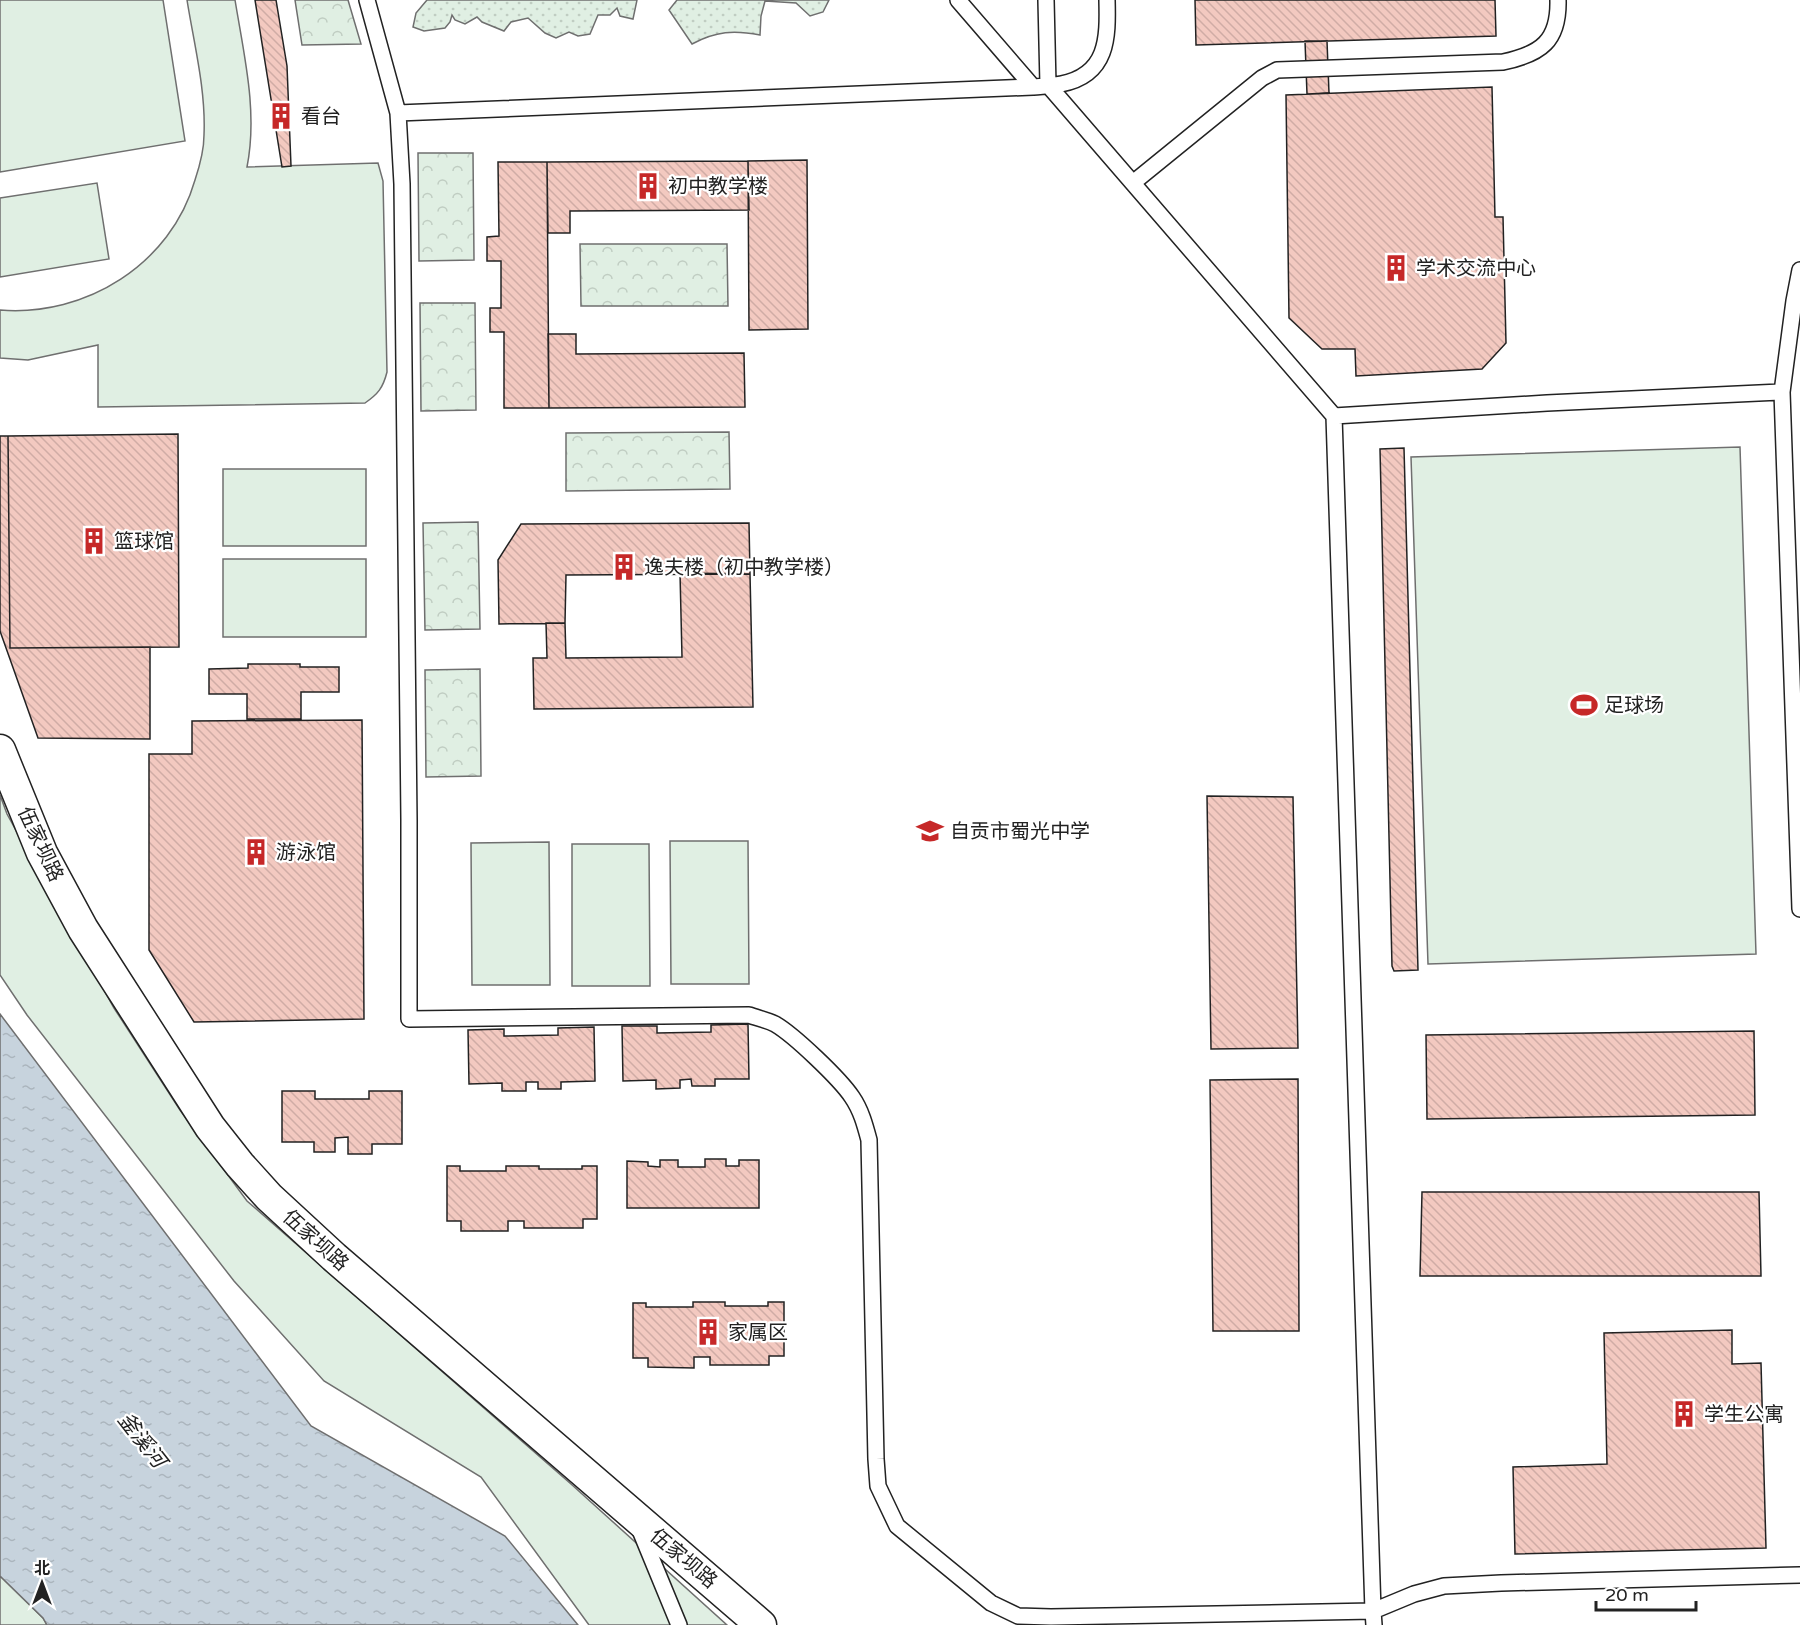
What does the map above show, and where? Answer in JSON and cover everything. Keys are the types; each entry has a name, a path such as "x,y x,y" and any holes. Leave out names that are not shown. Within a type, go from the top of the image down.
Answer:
{"street":[{"name":"伍家坝路","path":"0,750 42,853 83,929 210,1127 240,1165 269,1197 334,1257 761,1625"}],"lane":[{"path":"367,0 398,113 403,219 409,1019 749,1015 773,1023 792,1036 835,1078 852,1096 869,1140 871,1294 878,1486 897,1526 991,1603 1018,1616 1373,1618 1414,1594 1444,1586 1800,1575"},
{"path":"958,0 1134,182 1335,416 1373,1618"},
{"path":"1041,86 1046,0"},
{"path":"398,113 1041,86 1074,80 1089,71 1101,57 1108,36 1107,0"},
{"path":"1134,182 1262,78 1277,70 1503,62 1526,57 1542,47 1554,33 1559,15 1558,0"},
{"path":"1800,270 1782,392 1800,909"},
{"path":"1335,416 1782,392"},
{"path":"634,1517 679,1625"}],"green space":[{"path":"0,0 163,0 185,141 0,172"},
{"path":"187,0 235,0 246,63 250,104 250,146 247,167 378,163 383,181 387,372 379,390 365,403 98,407 98,345 28,360 0,358 0,310 32,310 63,304 93,294 121,279 145,260 166,237 183,210 199,169 204,135 201,84"},
{"path":"295,0 348,0 361,44 302,45"},
{"path":"427,0 637,0 633,19 620,16 617,8 610,15 598,15 590,34 578,36 569,32 556,38 545,33 528,18 511,22 504,31 482,22 477,17 465,24 455,20 452,15 445,28 424,31 413,27 416,13"},
{"path":"677,0 829,0 823,12 810,16 796,3 765,1 760,35 742,32 725,33 709,36 692,44 669,10"},
{"path":"418,153 473,153 474,260 419,261"},
{"path":"97,183 109,259 0,277 0,198"},
{"path":"580,244 727,244 728,306 581,306"},
{"path":"420,303 475,303 476,410 421,411"},
{"path":"729,432 730,489 566,491 566,433"},
{"name":"足球场","path":"1740,447 1756,954 1428,964 1411,457"},
{"path":"223,469 366,469 366,546 223,546"},
{"path":"478,522 480,629 425,630 423,523"},
{"path":"223,559 366,559 366,637 223,637"},
{"path":"480,669 481,776 426,777 425,670"},
{"path":"0,795 7,814 114,1008 180,1110 247,1201 571,1484 727,1625 589,1625 481,1477 324,1381 234,1281 27,1015 0,975"},
{"path":"670,841 748,841 749,984 671,984"},
{"path":"549,842 550,985 472,985 471,843"},
{"path":"572,844 649,844 650,986 572,986"},
{"path":"0,1576 43,1618 47,1625 0,1625"}],"water":[{"name":"釜溪河","path":"0,1014 311,1426 505,1536 578,1625 47,1625 43,1618 0,1576"}],"building":[{"name":"看台","path":"255,0 276,0 287,66 291,166 282,167"},
{"path":"1195,0 1495,0 1496,36 1196,45"},
{"path":"1305,41 1327,41 1329,93 1307,94"},
{"name":"学术交流中心","path":"1492,87 1495,217 1503,217 1506,343 1482,369 1356,376 1355,349 1322,349 1289,318 1286,95"},
{"path":"807,160 808,329 749,330 748,161"},
{"name":"初中教学楼","path":"748,161 749,210 570,211 570,233 548,233 547,162"},
{"path":"498,162 547,162 549,408 504,408 504,332 490,332 490,308 501,308 501,261 487,261 487,237 499,236"},
{"path":"548,334 576,334 576,354 744,353 745,407 549,408"},
{"name":"篮球馆","path":"178,434 179,647 10,648 8,436"},
{"path":"0,436 8,436 10,648 150,647 150,739 38,738 0,631"},
{"path":"1404,448 1418,970 1394,971 1392,966 1380,449"},
{"name":"逸夫楼（初中教学楼）","path":"749,523 750,574 566,575 565,623 499,624 498,560 521,524"},
{"path":"680,573 750,574 753,707 534,709 533,658 547,658 546,623 565,623 566,658 682,657"},
{"path":"248,664 339,667 339,692 301,692 301,719 247,719 247,694 209,694 209,669 248,668"},
{"name":"游泳馆","path":"362,720 364,1019 194,1022 149,950 149,754 192,754 192,721"},
{"path":"1207,796 1293,797 1298,1048 1211,1049"},
{"path":"748,1024 749,1079 715,1079 715,1086 692,1086 691,1079 680,1080 680,1088 656,1089 656,1080 623,1081 622,1026 657,1026 657,1033 711,1032 711,1025"},
{"path":"594,1027 595,1081 561,1082 561,1089 538,1089 538,1082 526,1082 526,1091 502,1091 502,1083 469,1084 468,1030 504,1029 504,1036 558,1035 558,1028"},
{"path":"1754,1031 1755,1115 1427,1119 1426,1035"},
{"path":"1298,1079 1299,1331 1213,1331 1210,1080"},
{"path":"282,1091 315,1091 315,1099 369,1099 369,1091 402,1091 402,1144 372,1144 372,1154 348,1154 348,1137 335,1138 335,1152 314,1152 314,1142 282,1142"},
{"path":"705,1159 726,1159 726,1166 739,1166 739,1160 759,1160 759,1208 627,1208 627,1161 648,1162 648,1166 660,1167 660,1160 678,1160 678,1167 705,1167"},
{"path":"447,1166 460,1166 460,1171 506,1171 506,1166 582,1169 582,1166 597,1166 597,1219 583,1219 583,1228 524,1228 524,1221 508,1221 508,1231 461,1231 461,1221 447,1221"},
{"path":"1422,1192 1759,1192 1761,1276 1420,1276"},
{"name":"家属区","path":"693,1302 725,1302 725,1306 768,1306 768,1302 784,1302 784,1356 769,1356 769,1365 710,1365 710,1357 694,1357 694,1368 648,1367 648,1358 633,1358 633,1303 646,1303 646,1307 693,1307"},
{"name":"学生公寓","path":"1732,1330 1732,1364 1761,1363 1766,1548 1515,1554 1513,1467 1607,1464 1604,1333"}],"place":[{"name":"看台","path":"281,116"},
{"name":"初中教学楼","path":"648,186"},
{"name":"学术交流中心","path":"1396,268"},
{"name":"篮球馆","path":"94,541"},
{"name":"逸夫楼（初中教学楼）","path":"624,567"},
{"name":"足球场","path":"1584,705"},
{"name":"自贡市蜀光中学","path":"930,831"},
{"name":"游泳馆","path":"256,852"},
{"name":"家属区","path":"708,1332"},
{"name":"学生公寓","path":"1684,1414"}]}
